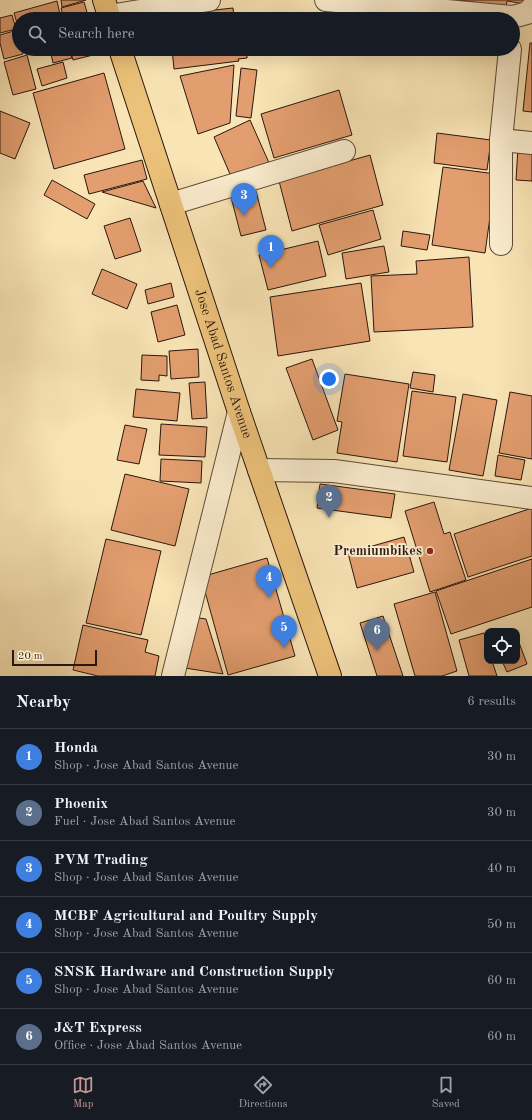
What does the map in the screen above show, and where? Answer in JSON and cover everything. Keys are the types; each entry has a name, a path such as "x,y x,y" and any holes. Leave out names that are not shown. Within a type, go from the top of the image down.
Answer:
{"highway":[{"name":"Jose Abad Santos Avenue","path":"122,56 239,412 330,676"}],"street":[{"path":"108,12 209,0"},
{"path":"326,0 480,12"},
{"path":"501,244 501,140 509,56"},
{"path":"501,140 532,143"},
{"path":"171,204 344,151"},
{"path":"173,676 239,412"},
{"path":"259,470 334,471 532,498"}],"building":[{"path":"61,0 86,0 62,7"},
{"path":"459,0 532,0 531,5 507,1 506,7"},
{"path":"57,1 59,12 18,12"},
{"path":"84,2 87,12 62,12 61,8"},
{"path":"233,8 233,12 196,12"},
{"path":"12,15 12,30 0,33 0,18"},
{"path":"12,31 12,56 15,56 4,59 0,43 0,35"},
{"path":"530,43 532,43 532,112 523,111"},
{"path":"27,56 36,89 13,95 4,62"},
{"path":"52,56 71,56 72,58 53,63"},
{"path":"72,56 89,56 73,60"},
{"path":"173,56 247,56 247,58 238,59 239,61 174,69"},
{"path":"63,62 67,78 42,86 37,69"},
{"path":"234,65 230,123 198,134 180,76"},
{"path":"241,68 257,70 251,118 236,116"},
{"path":"104,73 125,149 54,169 33,93"},
{"path":"339,90 352,135 274,158 261,114"},
{"path":"0,111 30,123 15,159 0,153"},
{"path":"250,120 270,165 233,181 214,137"},
{"path":"437,133 491,140 487,170 434,163"},
{"path":"518,148 532,149 532,181 516,180"},
{"path":"370,155 383,205 292,231 279,181"},
{"path":"142,160 147,179 89,194 84,175"},
{"path":"443,167 496,174 485,253 432,245"},
{"path":"52,180 95,204 87,219 44,195"},
{"path":"143,181 156,208 102,192"},
{"path":"256,191 266,230 241,236 231,197"},
{"path":"373,210 381,239 328,255 319,225"},
{"path":"130,218 141,251 115,259 104,226"},
{"path":"403,231 430,235 427,250 401,246"},
{"path":"318,241 326,276 268,290 259,255"},
{"path":"384,246 389,272 346,279 342,253"},
{"path":"469,257 473,327 374,332 371,276 417,274 416,261"},
{"path":"102,269 137,284 127,309 92,294"},
{"path":"171,283 174,297 148,304 145,290"},
{"path":"361,283 370,341 278,356 270,297"},
{"path":"177,305 185,335 158,342 151,312"},
{"path":"198,349 199,377 171,379 169,351"},
{"path":"142,355 167,356 167,376 159,375 159,381 141,380"},
{"path":"312,359 338,430 313,440 286,368"},
{"path":"413,372 435,375 433,392 410,388"},
{"path":"345,374 409,384 397,462 337,453 342,422 337,421"},
{"path":"205,382 207,418 192,419 189,383"},
{"path":"136,389 180,393 177,421 133,417"},
{"path":"412,391 456,397 447,462 403,456"},
{"path":"510,392 532,396 532,459 499,453"},
{"path":"463,394 497,400 483,476 449,470"},
{"path":"161,424 207,427 205,457 159,455"},
{"path":"125,425 147,429 139,464 117,460"},
{"path":"498,455 525,460 521,480 495,476"},
{"path":"161,459 202,461 201,483 160,481"},
{"path":"125,474 189,489 175,546 111,530"},
{"path":"320,484 395,494 391,518 317,508"},
{"path":"434,502 444,534 450,532 466,580 430,592 405,511"},
{"path":"532,508 532,556 468,577 454,534"},
{"path":"404,537 414,572 357,588 348,553"},
{"path":"106,539 161,551 141,635 86,623"},
{"path":"267,558 295,656 228,675 201,577"},
{"path":"532,559 532,607 451,634 436,591"},
{"path":"435,592 457,671 442,676 415,676 394,604"},
{"path":"383,616 403,676 377,676 360,623"},
{"path":"193,617 206,619 223,674 185,668"},
{"path":"83,625 148,640 145,652 159,656 155,676 98,676 73,670"},
{"path":"484,633 484,664 493,664 497,676 469,676 459,640"},
{"path":"520,645 527,664 507,672 503,664 520,664"}],"place":[{"name":"PVM Trading","path":"244,216"},
{"name":"Honda","path":"271,268"},
{"name":"Phoenix","path":"329,518"},
{"name":"Premiumbikes","path":"430,551"},
{"name":"MCBF Agricultural and Poultry Supply","path":"269,598"},
{"name":"SNSK Hardware and Construction Supply","path":"284,648"},
{"name":"J&T Express","path":"377,651"}]}
